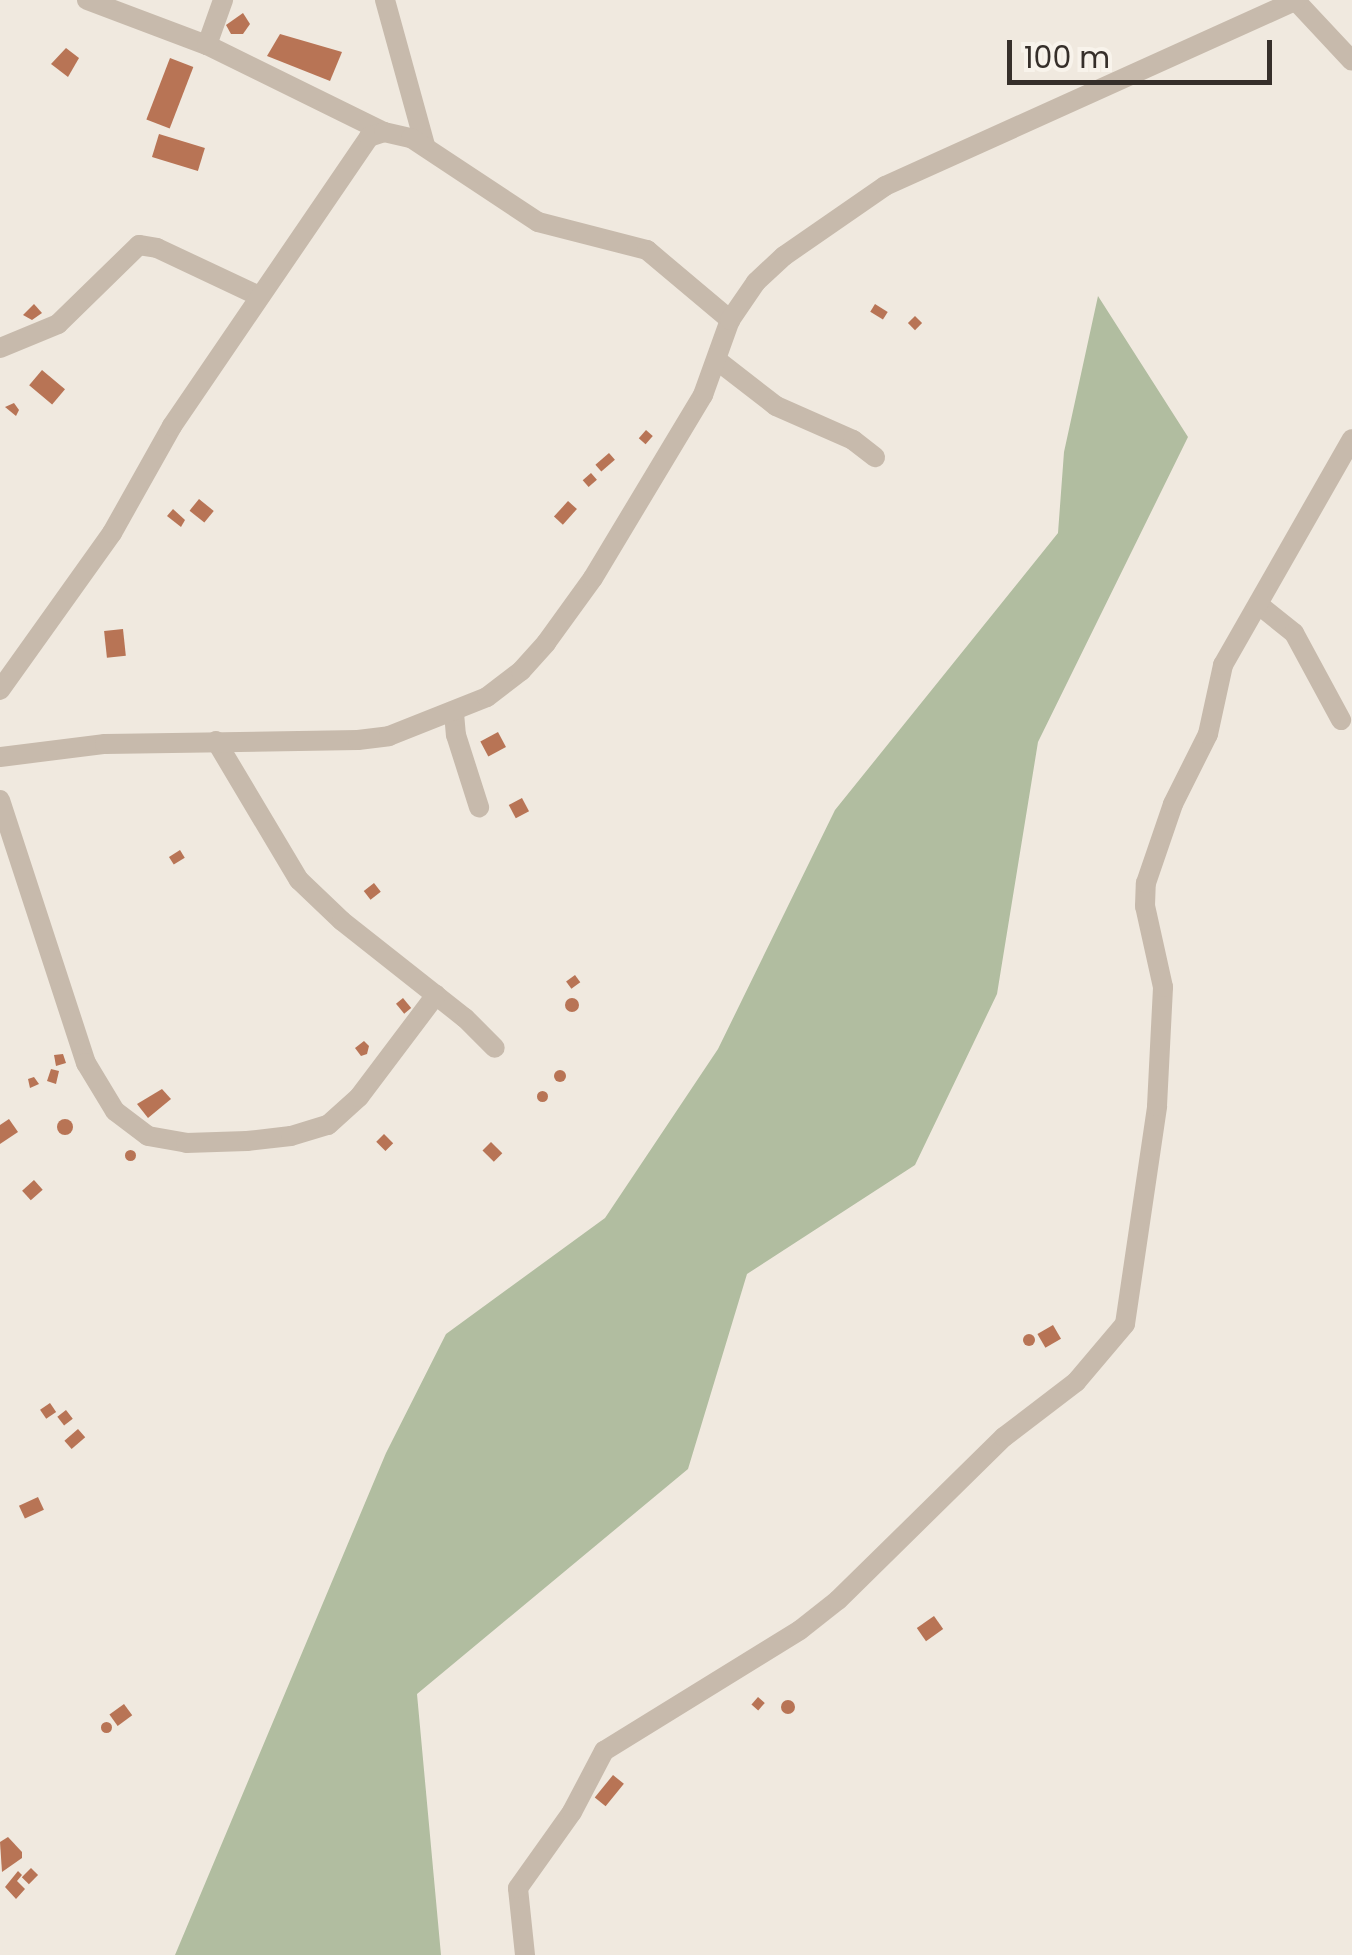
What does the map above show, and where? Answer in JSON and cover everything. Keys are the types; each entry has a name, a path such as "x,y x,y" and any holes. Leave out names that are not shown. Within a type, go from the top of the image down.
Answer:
{"street":[{"path":"87,0 207,45 384,132 426,145 538,222 647,250 730,320"},
{"path":"207,45 223,0"},
{"path":"385,0 426,145"},
{"path":"0,757 105,744 358,740 390,736 487,697 546,643 649,489 718,361 730,320 756,282 784,256 885,186 1295,0 1352,61"},
{"path":"0,690 112,533 172,426 355,154 369,137 384,132"},
{"path":"0,348 58,324 140,244 157,248 259,296"},
{"path":"718,361 776,406 835,430 875,456"},
{"path":"525,1955 518,1888 572,1812 604,1751 800,1630 838,1600 1004,1437 1076,1382 1126,1324 1157,1106 1163,987 1145,906 1146,883 1173,804 1208,734 1222,664 1352,439"},
{"path":"1259,605 1294,634 1341,720"},
{"path":"454,713 456,736 479,807"},
{"path":"216,741 300,880 342,921 436,995 495,1048"},
{"path":"0,800 86,1063 115,1111 148,1136 186,1143 248,1141 291,1136 328,1124 360,1097 436,995"}],"green space":[{"path":"1098,296 1188,437 1038,742 997,994 915,1165 747,1274 688,1469 417,1694 441,1955 175,1955 386,1453 446,1334 605,1218 718,1049 835,810 1058,533 1064,452"}],"building":[{"path":"243,13 250,24 243,34 231,34 226,25"},
{"path":"280,34 342,52 330,81 267,56"},
{"path":"66,48 79,58 68,77 51,64"},
{"path":"170,58 193,67 170,129 146,120"},
{"path":"159,134 205,148 198,171 152,157"},
{"path":"34,304 42,313 32,320 23,315"},
{"path":"875,304 888,312 883,320 870,312"},
{"path":"915,316 922,323 915,330 908,323"},
{"path":"42,370 65,389 52,405 29,385"},
{"path":"14,403 19,410 16,416 5,407"},
{"path":"646,430 653,436 646,444 639,438"},
{"path":"609,453 615,460 601,472 595,465"},
{"path":"591,473 597,480 589,487 583,480"},
{"path":"199,499 214,511 204,523 190,511"},
{"path":"568,501 577,509 563,525 554,517"},
{"path":"173,509 185,520 181,527 167,516"},
{"path":"123,629 126,656 107,658 104,631"},
{"path":"498,732 506,747 488,756 480,741"},
{"path":"522,798 529,811 516,818 509,805"},
{"path":"180,850 185,858 174,865 169,857"},
{"path":"374,883 381,892 371,900 364,891"},
{"path":"575,975 580,982 571,989 566,981"},
{"path":"403,998 411,1008 404,1014 396,1004"},
{"path":"572,998 579,1005 572,1012 565,1005"},
{"path":"364,1041 369,1046 367,1054 361,1056 355,1048"},
{"path":"63,1054 66,1063 56,1066 54,1055"},
{"path":"51,1069 59,1071 56,1084 47,1081"},
{"path":"555,1071 565,1071 565,1081 555,1081"},
{"path":"34,1077 39,1084 30,1088 28,1079"},
{"path":"162,1089 171,1099 148,1118 137,1104"},
{"path":"542,1090 548,1096 542,1102 536,1096"},
{"path":"9,1119 18,1132 0,1144 0,1125"},
{"path":"65,1119 73,1127 65,1135 57,1127"},
{"path":"384,1134 393,1143 385,1151 376,1142"},
{"path":"491,1142 502,1153 494,1162 483,1150"},
{"path":"130,1149 136,1155 130,1161 124,1155"},
{"path":"34,1180 43,1190 31,1200 22,1191"},
{"path":"1053,1325 1061,1339 1045,1348 1037,1334"},
{"path":"1029,1334 1035,1340 1029,1346 1023,1340"},
{"path":"50,1403 56,1412 46,1419 40,1410"},
{"path":"66,1410 73,1419 64,1425 57,1417"},
{"path":"78,1429 85,1437 72,1449 64,1441"},
{"path":"38,1497 44,1510 25,1519 19,1506"},
{"path":"934,1616 943,1629 926,1641 917,1628"},
{"path":"758,1697 765,1703 758,1710 751,1705"},
{"path":"788,1700 795,1707 788,1714 781,1707"},
{"path":"124,1704 132,1715 118,1726 109,1715"},
{"path":"106,1721 112,1727 106,1733 100,1727"},
{"path":"613,1775 624,1784 606,1806 595,1798"},
{"path":"8,1837 22,1852 22,1858 2,1872 0,1842"},
{"path":"31,1868 38,1875 29,1884 22,1877"},
{"path":"18,1871 22,1875 17,1881 25,1889 16,1899 5,1887"}]}
